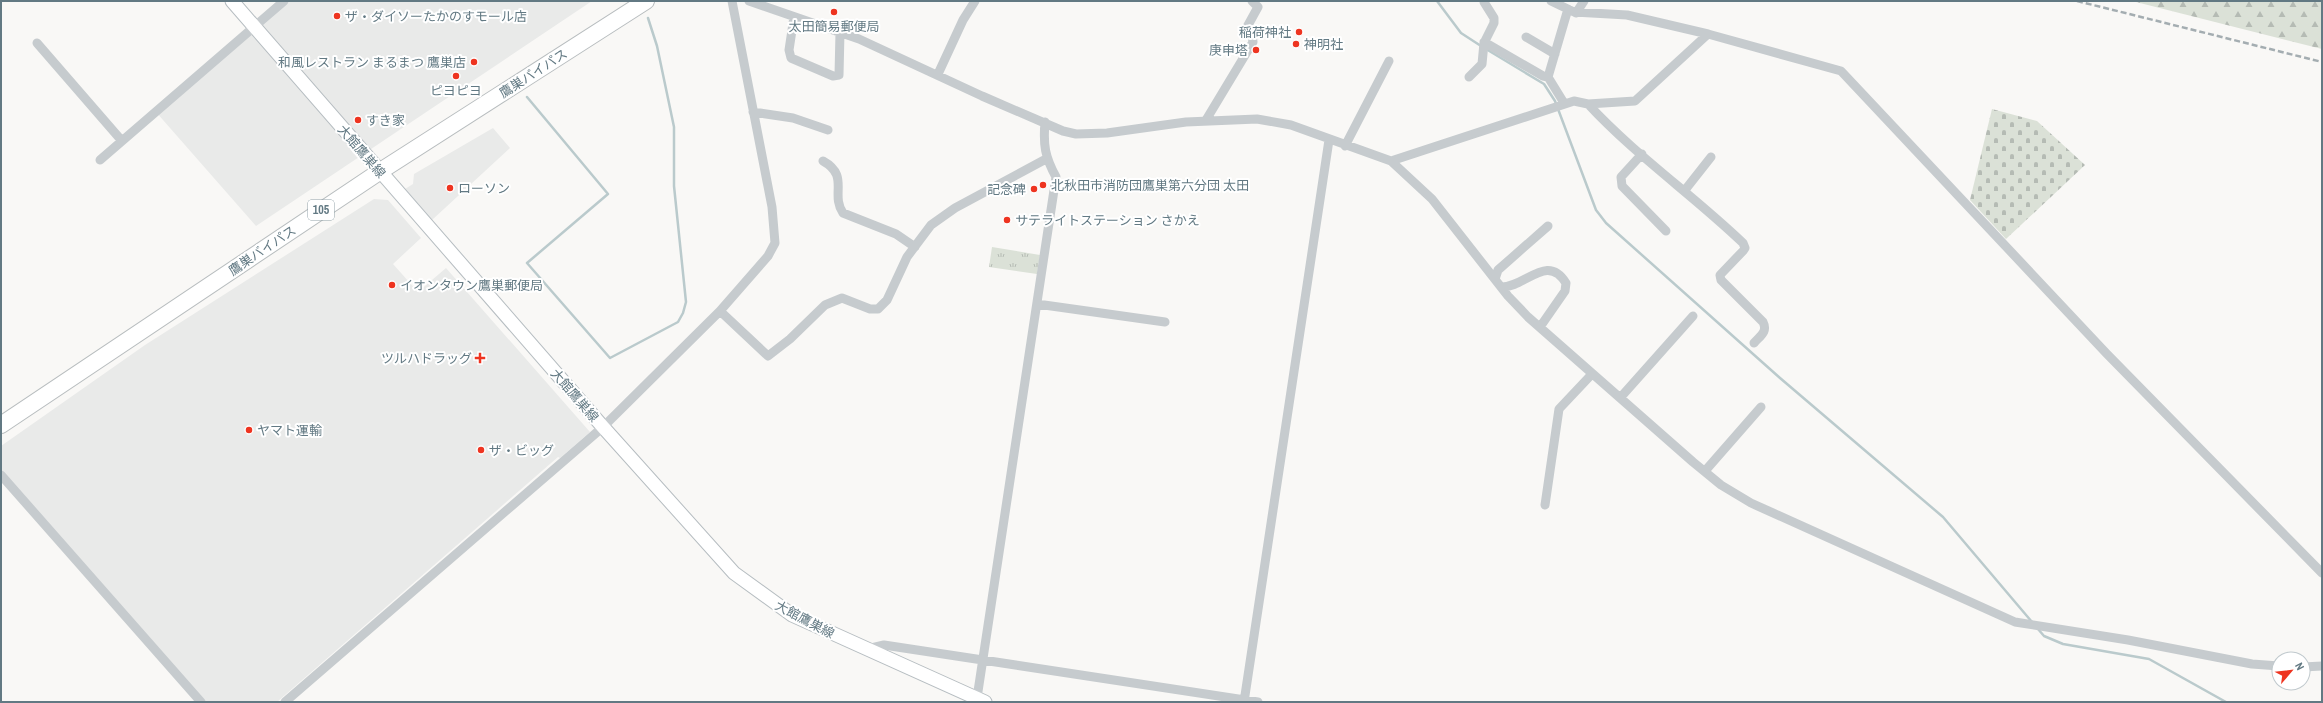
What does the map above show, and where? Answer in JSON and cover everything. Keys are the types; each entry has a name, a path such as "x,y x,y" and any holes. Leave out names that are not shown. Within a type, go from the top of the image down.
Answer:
{"highway":[{"name":"鷹巣バイパス","path":"1,425 379,172 636,3"}],"main road":[{"name":"大館鷹巣線","path":"232,1 379,172 603,427 734,572 787,612 981,700"}],"street":[{"path":"100,160 284,1"},
{"path":"285,702 603,427 632,400 720,311 768,256 775,243 772,207 732,1"},
{"path":"749,1 859,39 938,74 982,96 1063,131 1076,134 1107,133 1206,120 1257,119 1291,125 1329,140 1391,161 1432,199 1501,287 1540,328 1705,471 1722,485 1751,503 2000,617 2030,624 2252,664 2271,665"},
{"path":"938,74 963,20 975,1"},
{"path":"1206,120 1253,42 1252,35 1247,27 1258,7 1252,1"},
{"path":"1469,78 1482,64 1484,45 1494,23 1494,18 1484,1"},
{"path":"1551,1 1572,11 1627,15 1708,34 1842,71 2091,337 2322,573"},
{"path":"1559,105 1548,77 1555,54 1572,11 1584,1"},
{"path":"794,17 789,50 791,58 832,76 839,75 840,32"},
{"path":"1391,161 1574,100 1588,104 1635,101 1708,34"},
{"path":"1526,37 1555,54"},
{"path":"36,43 122,141"},
{"path":"1484,45 1543,76 1548,77"},
{"path":"1346,146 1389,61"},
{"path":"1588,104 1612,129 1685,190 1743,243 1745,248 1743,251 1720,275 1721,280 1763,322 1766,327 1765,331 1754,343"},
{"path":"753,112 793,118 828,130"},
{"path":"981,700 982,660 1056,177 1046,159 1043,138 1045,122"},
{"path":"1244,701 1329,140"},
{"path":"1642,154 1621,177 1620,181 1622,186 1666,231"},
{"path":"1685,190 1711,157"},
{"path":"720,311 768,356 790,339 825,305 842,298 870,309 878,309 887,300 907,257 931,225 955,208 1046,159"},
{"path":"823,161 833,166 836,170 839,181 840,208 843,213 896,234 915,247"},
{"path":"1495,279 1498,270 1548,226"},
{"path":"1501,287 1516,284 1535,273 1543,271 1554,271 1561,275 1566,283 1565,291 1540,328"},
{"path":"1037,304 1166,322"},
{"path":"1620,398 1693,316"},
{"path":"1545,505 1559,409 1592,374"},
{"path":"1705,471 1761,407"},
{"path":"1,475 201,702"},
{"path":"866,649 884,645 1258,702"},
{"path":"2311,667 2322,666"}],"shaded area":[{"path":"284,1 592,1 256,226 156,112"},
{"path":"493,128 510,148 432,220 405,189 413,184 414,174"},
{"path":"374,199 388,200 421,238 393,264 418,292 446,268 590,432 560,458 558,457 277,702 204,702 1,470 1,446 145,345"}],"green space":[{"path":"2132,1 2322,1 2322,49"},
{"path":"1992,109 2037,121 2085,165 2006,239 1970,200"},
{"path":"992,247 1040,255 1037,274 989,267"}],"waterway":[{"path":"1437,1 1461,33 1481,46"},
{"path":"527,97 608,194 527,263 610,358 678,322 683,313 686,302 674,186 674,127 657,46 648,18"},
{"path":"1486,49 1544,84 1555,101 1596,210 1606,223 1780,378 1943,517 2032,622"},
{"path":"2038,629 2044,636 2063,644 2149,659 2226,702"}],"railway":[{"path":"2077,1 2322,62"}],"place":[{"name":"太田簡易郵便局","path":"834,12"},
{"name":"ザ・ダイソーたかのすモール店","path":"337,16"},
{"name":"稲荷神社","path":"1299,32"},
{"name":"神明社","path":"1296,44"},
{"name":"庚申塔","path":"1256,50"},
{"name":"和風レストラン まるまつ 鷹巣店","path":"474,62"},
{"name":"ピヨピヨ","path":"456,76"},
{"name":"すき家","path":"358,120"},
{"name":"北秋田市消防団鷹巣第六分団 太田","path":"1043,185"},
{"name":"ローソン","path":"450,188"},
{"name":"記念碑","path":"1034,189"},
{"name":"サテライトステーション さかえ","path":"1007,220"},
{"name":"イオンタウン鷹巣郵便局","path":"392,285"},
{"name":"ツルハドラッグ","path":"480,358"},
{"name":"ヤマト運輸","path":"249,430"},
{"name":"ザ・ビッグ","path":"481,450"}]}
